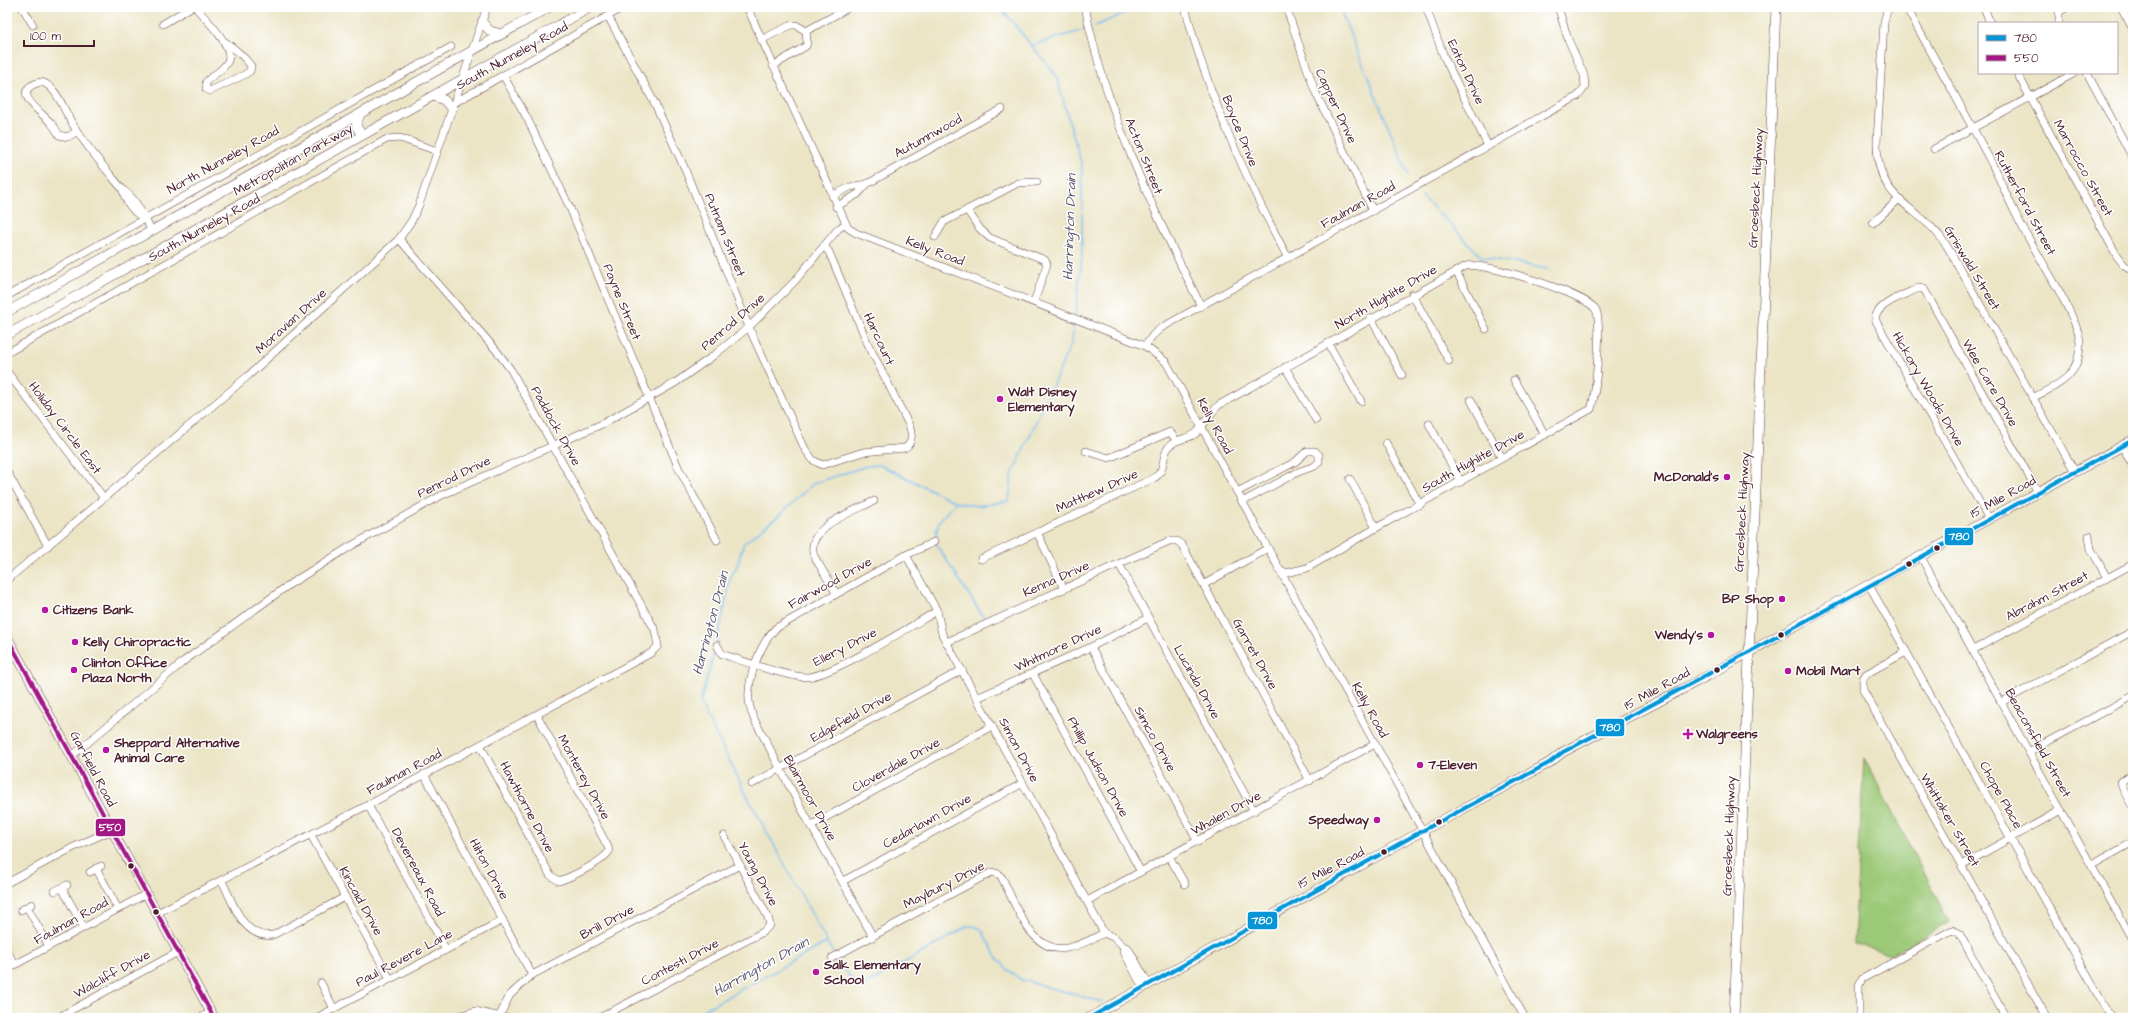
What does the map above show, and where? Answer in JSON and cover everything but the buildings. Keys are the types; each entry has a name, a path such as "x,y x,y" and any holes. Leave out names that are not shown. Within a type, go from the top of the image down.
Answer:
{"main road":[{"name":"Metropolitan Parkway","path":"7,312 550,7"},
{"path":"575,16 578,7"},
{"name":"Metropolitan Parkway","path":"7,335 591,7"},
{"name":"Groesbeck Highway","path":"1734,1018 1776,7"},
{"path":"482,22 490,31 502,34"},
{"path":"433,96 444,100 453,106"},
{"path":"360,114 356,126 362,136"},
{"name":"15 Mile Road","path":"1088,1018 1146,987 1422,831 1549,763 1563,752 1610,729 1749,653 2133,440"},
{"name":"Garfield Road","path":"7,637 212,1015"}],"street":[{"path":"22,7 33,25"},
{"path":"163,24 191,7"},
{"path":"196,7 224,41 228,50 228,60 221,70 206,82 206,89 210,91 250,71 248,62 233,47 224,41"},
{"name":"Moravian Drive","path":"7,580 254,370 399,240 416,213 487,7"},
{"name":"South Nunneley Road","path":"453,106 502,75 624,7"},
{"name":"Kelly Road","path":"747,7 845,224 856,233 1145,346 1166,362 1525,1018"},
{"path":"806,31 850,7"},
{"name":"Acton Street","path":"1085,7 1108,93 1133,164 1156,216 1202,306"},
{"name":"Boyce Drive","path":"1185,7 1205,75 1231,144 1260,206 1288,258"},
{"name":"Capper Drive","path":"1286,7 1314,91 1373,211"},
{"name":"Eaton Drive","path":"1426,7 1444,57 1488,146"},
{"name":"Faulman Road","path":"1145,346 1153,335 1161,328 1578,96 1584,88 1584,75 1568,40 1558,7"},
{"name":"Griswald Street","path":"1892,7 1885,16 1884,22 1877,154 1883,176 1898,200 1930,224 1945,242 2075,472"},
{"name":"Rutherford Street","path":"1906,7 1973,129 2015,214 2069,312 2079,334 2080,349 2076,365 2071,374 2060,384 2032,398"},
{"path":"1984,7 1990,22"},
{"path":"2059,22 2058,15 2067,7"},
{"path":"2121,7 2133,29"},
{"name":"Putnam Street","path":"608,16 655,104 684,167 749,327 805,449 818,464"},
{"path":"761,40 791,25 796,25 806,31 808,43 806,46 773,66"},
{"name":"North Nunneley Road","path":"7,296 451,47"},
{"name":"Marrocco Street","path":"2018,74 2117,256 2124,265 2133,270"},
{"path":"1934,149 2073,74"},
{"path":"2087,74 2133,158"},
{"name":"Payne Street","path":"502,75 526,118 570,208 648,400 678,469 717,540"},
{"path":"77,131 68,137 59,136 50,122 32,106 27,98 27,90 29,87 41,82 49,87 63,105 77,131 123,190 129,194 142,211 144,218 152,231"},
{"name":"Autumnwood","path":"836,206 858,194 867,184 1002,108"},
{"name":"South Nunneley Road","path":"7,353 387,139 400,138 437,151"},
{"path":"935,237 944,222 1018,183 1037,182"},
{"name":"Autumnwood","path":"832,196 850,187 867,184"},
{"path":"1872,223 1898,200"},
{"path":"967,210 980,229 990,238 1045,260 1047,264 1034,302"},
{"name":"Penrod Drive","path":"72,756 184,661 258,607 324,562 395,519 442,495 602,424 648,400 707,361 749,327 794,282 838,229 845,224"},
{"name":"Paddock Drive","path":"399,240 505,361 655,630 658,646"},
{"name":"Harcourt","path":"818,464 827,464 863,452 900,449 907,446 911,441 909,424 878,367 840,283 829,252 824,246"},
{"name":"North Highlite Drive","path":"1202,427 1210,412 1218,405 1412,294 1469,265 1477,264 1536,281 1580,297 1590,304 1597,312"},
{"path":"1456,271 1486,329"},
{"name":"Wee Care Drive","path":"1919,288 1924,289 2038,492"},
{"name":"Hickory Woods Drive","path":"1919,288 1879,308 1875,317 1876,321 1989,519"},
{"path":"1412,294 1449,361"},
{"name":"South Highlite Drive","path":"1280,570 1284,573 1307,568 1591,409 1593,404 1598,359 1597,312"},
{"path":"1371,318 1402,375"},
{"path":"1328,343 1361,402"},
{"path":"1285,367 1316,420"},
{"name":"Holiday Circle East","path":"7,372 104,498"},
{"path":"1514,380 1545,435"},
{"path":"1471,400 1502,458"},
{"path":"1429,424 1461,482"},
{"path":"1086,451 1109,458 1170,432 1176,440 1194,434 1202,427"},
{"name":"Matthew Drive","path":"981,559 1158,476 1162,470 1168,448 1176,440"},
{"path":"1386,442 1420,505"},
{"path":"2122,446 2133,466"},
{"path":"1237,492 1295,462 1307,451 1315,451 1319,455 1319,462 1315,466 1298,472 1242,502"},
{"path":"7,472 48,546"},
{"path":"1350,479 1376,528"},
{"path":"836,593 814,556 812,549 814,539 826,526 874,501"},
{"path":"1037,532 1064,589"},
{"path":"2089,536 2091,549 2107,578"},
{"name":"Kenna Drive","path":"947,642 1169,541 1177,540"},
{"name":"Garret Drive","path":"1177,540 1182,545 1310,781"},
{"name":"Fairwood Drive","path":"755,665 764,641 776,628 836,593 906,555 934,542"},
{"path":"1203,585 1268,548"},
{"name":"Simon Drive","path":"906,555 937,611 942,634 1104,933 1115,938 1124,947 1123,950 1146,987"},
{"name":"Beaconsfield Street","path":"1921,557 2030,751 2133,941"},
{"name":"Lucinda Drive","path":"1119,564 1254,811"},
{"name":"Abrahm Street","path":"1973,650 2133,564"},
{"name":"Chope Place","path":"1870,585 2110,1018"},
{"name":"Ellery Drive","path":"717,645 722,654 755,665 799,676 821,674 937,611"},
{"name":"Whitmore Drive","path":"977,698 1091,647 1148,618"},
{"path":"2002,702 2133,631"},
{"name":"Faulman Road","path":"157,913 311,835 537,715 651,653 658,646"},
{"name":"Simco Drive","path":"1091,647 1198,842"},
{"name":"Whittaker Street","path":"1906,652 1866,674 1863,679 1863,690 2047,1018"},
{"name":"Blairmoor Drive","path":"755,665 749,687 750,706 780,770 873,937"},
{"name":"Edgefield Drive","path":"752,784 962,670"},
{"name":"Phillip Judson Drive","path":"1033,674 1141,872"},
{"path":"2030,751 2133,696"},
{"name":"Monterey Drive","path":"537,715 609,851 604,858 583,870 563,880 555,880"},
{"name":"Cloverdale Drive","path":"812,825 992,726"},
{"name":"Whalen Drive","path":"1087,902 1141,872 1170,858 1375,744"},
{"name":"Hawthorne Drive","path":"480,745 550,875 555,880"},
{"path":"2133,773 2121,782 2133,808"},
{"name":"Hilton Drive","path":"424,774 532,975"},
{"name":"Cedarlawn Drive","path":"843,881 1023,782"},
{"name":"Devereaux Road","path":"368,805 446,950"},
{"path":"1962,866 2061,810"},
{"path":"7,883 58,855 112,830"},
{"name":"Kincaid Drive","path":"311,835 390,979"},
{"name":"Young Drive","path":"724,836 768,917 770,925"},
{"path":"2092,865 2133,842"},
{"path":"1170,858 1185,884"},
{"name":"Brill Drive","path":"502,1017 510,995 532,975 740,865"},
{"path":"96,869 118,909"},
{"name":"Maybury Drive","path":"832,958 992,872 999,874 1002,878 1032,934 1046,946 1061,949 1068,948 1104,933"},
{"path":"222,881 248,928 254,933 267,936 273,936 345,897"},
{"path":"61,888 84,928"},
{"name":"Faulman Road","path":"7,969 146,894"},
{"path":"27,907 49,946"},
{"name":"Paul Revere Lane","path":"316,1018 503,920"},
{"name":"Contesti Drive","path":"599,1018 763,932 770,925"},
{"path":"1859,1018 1859,985 1864,977 1952,930 1959,933 2006,1018"},
{"path":"7,951 15,965"},
{"name":"Walcliff Drive","path":"57,1018 178,952"},
{"path":"321,983 334,1009"},
{"path":"453,1018 475,1012 502,1017"},
{"path":"200,1018 212,1015"}],"green space":[{"path":"1864,758 1949,922 1892,954 1854,944"}],"waterway":[{"name":"Harrington Drain","path":"1000,7 1056,75 1082,166 1082,257 1075,317"},
{"path":"1093,27 1139,7"},
{"path":"1339,7 1408,174"},
{"path":"1033,45 1087,29"},
{"path":"1422,196 1482,257 1548,269"},
{"name":"Harrington Drain","path":"717,642 731,576 737,566 744,543 776,518 814,483 867,466 880,465 956,502 977,506 1008,501 1013,473 1072,342 1074,320"},
{"path":"935,539 939,521 956,502"},
{"path":"936,544 986,621"},
{"name":"Harrington Drain","path":"716,647 700,703 745,792 833,953"},
{"path":"837,960 858,987 864,986 968,926 974,926 981,929 997,958 1002,964 1022,980 1102,1002"},
{"name":"Harrington Drain","path":"689,1018 826,943"}],"transit line":[{"name":"780","path":"1089,1018 1422,831 1549,763 1563,752 1778,636 2133,440"},
{"name":"550","path":"7,637 214,1018"}],"place":[{"name":"Walt Disney Elementary","path":"1000,399"},
{"name":"McDonald's","path":"1727,477"},
{"name":"BP Shop","path":"1782,599"},
{"name":"Citizens Bank","path":"45,610"},
{"name":"Wendy's","path":"1711,635"},
{"name":"Kelly Chiropractic","path":"75,642"},
{"name":"Clinton Office Plaza North","path":"74,670"},
{"name":"Mobil Mart","path":"1788,671"},
{"name":"Walgreens","path":"1688,734"},
{"name":"Sheppard Alternative Animal Care","path":"106,750"},
{"name":"7-Eleven","path":"1420,765"},
{"name":"Speedway","path":"1377,820"},
{"name":"Salk Elementary School","path":"816,972"}]}
